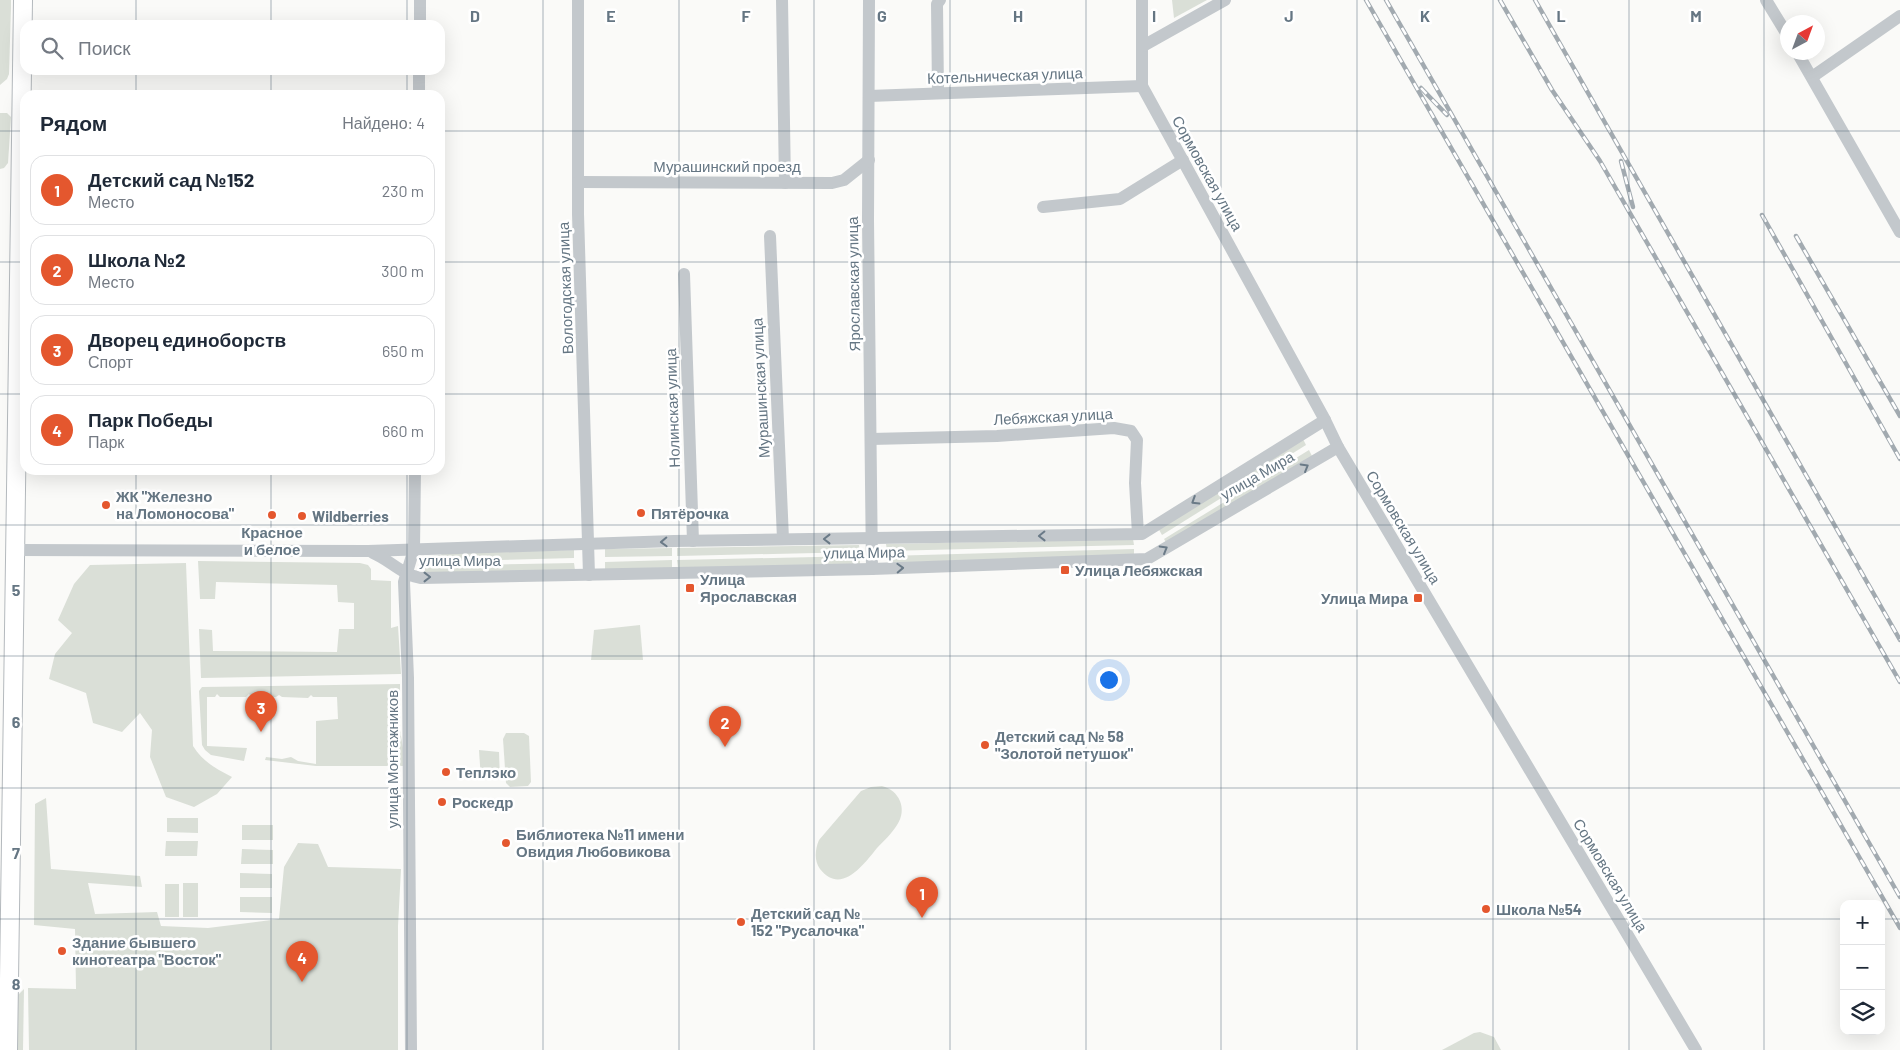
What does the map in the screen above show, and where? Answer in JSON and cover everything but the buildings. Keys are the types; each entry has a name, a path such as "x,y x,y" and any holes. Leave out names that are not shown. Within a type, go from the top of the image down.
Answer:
{"highway":[{"path":"23,0 23,20"},
{"path":"23,75 23,90"},
{"path":"8,1050 8,938 20,422"}],"street":[{"path":"420,0 420,20"},
{"name":"Вологодская улица","path":"578,0 578,182 589,574"},
{"path":"782,0 785,183"},
{"name":"Ярославская улица","path":"869,0 872,569"},
{"path":"938,93 937,4 940,0"},
{"path":"1142,0 1142,86"},
{"path":"1143,46 1225,0"},
{"path":"1766,0 1780,23"},
{"path":"1812,77 1900,16"},
{"path":"1802,60 1900,232"},
{"path":"419,75 419,90"},
{"name":"Котельническая улица","path":"869,96 1142,86"},
{"name":"Сормовская улица","path":"1142,86 1338,447 1696,1050"},
{"name":"Мурашинский проезд","path":"578,182 832,184 844,180 869,160"},
{"path":"1043,207 1120,199 1183,160"},
{"name":"Мурашинская улица","path":"770,236 783,539"},
{"name":"Нолинская улица","path":"684,274 693,541"},
{"name":"улица Мира","path":"17,550 368,551 783,539 1142,534 1325,420"},
{"name":"Лебяжская улица","path":"871,438 997,436 1114,428 1132,431 1137,440 1135,483 1138,534"},
{"name":"улица Мира","path":"368,551 384,557 405,573 421,578 872,569 1147,559 1338,447"},
{"name":"улица Монтажников","path":"411,1050 408,678 404,582 405,573 414,549 415,475"}],"shaded area":[{"path":"0,0 11,0 11,7 9,74 7,79 0,85"},
{"path":"1172,0 1207,0 1174,18"},
{"path":"0,113 7,113 11,117 8,163 4,168 0,169"},
{"path":"1303,439 1306,445 1162,535 1158,528"},
{"path":"1309,450 1312,456 1167,544 1164,539"},
{"path":"1133,539 1134,545 887,551 886,544"},
{"path":"859,545 860,552 677,556 677,548"},
{"path":"672,548 672,556 605,557 605,549"},
{"path":"1134,549 1134,555 887,563 887,556"},
{"path":"574,550 574,558 424,562 424,556 441,555 442,553"},
{"path":"860,556 860,564 678,568 677,560"},
{"path":"672,560 672,568 605,570 605,562"},
{"path":"198,561 360,563 368,565 371,569 371,580 391,581 391,628 398,626 401,674 201,678 199,629 212,630 213,651 337,652 339,629 354,629 354,603 338,602 337,585 216,582 215,599 200,599"},
{"path":"186,563 193,746 205,760 232,777 217,794 194,807 166,797 150,757 152,730 140,713 122,732 93,723 86,693 49,679 55,654 72,633 58,620 74,584 90,565"},
{"path":"574,563 575,570 425,574 425,566"},
{"path":"640,625 643,660 591,660 594,630"},
{"path":"400,684 400,730 406,766 316,766 265,760 266,757 282,759 291,757 298,761 316,764 316,721 338,719 337,697 313,697 311,695 308,698 282,697 279,695 276,697 252,697 249,694 246,697 220,697 217,694 215,697 207,697 207,746 247,748 244,761 211,755 202,745 199,691 202,687"},
{"path":"506,733 524,733 529,736 531,782 528,786 510,787 506,783 503,739"},
{"path":"479,750 499,752 500,780 481,780"},
{"path":"882,786 893,792 900,801 902,813 897,825 866,862 852,875 836,879 828,877 820,869 816,859 819,840 861,791 871,787"},
{"path":"46,798 51,869 140,876 142,887 88,883 95,914 157,912 161,926 208,928 279,919 284,867 298,843 318,844 328,867 401,869 398,926 398,1050 29,1050 28,988 76,989 75,929 34,925 35,804"},
{"path":"167,818 198,818 198,833 167,832"},
{"path":"242,825 273,825 273,840 242,840"},
{"path":"166,841 198,841 197,856 165,856"},
{"path":"242,849 273,850 273,864 241,864"},
{"path":"240,873 272,874 272,888 240,888"},
{"path":"183,883 198,883 198,917 183,917"},
{"path":"165,884 179,884 179,917 165,917"},
{"path":"240,897 272,897 272,913 240,912"},
{"path":"24,989 23,1050 15,1050 15,998"},
{"path":"1480,1032 1494,1037 1501,1050 1442,1050 1474,1033"}],"railway":[{"path":"1366,0 1900,928"},
{"path":"1386,0 1900,897"},
{"path":"1500,0 1552,90 1600,161 1900,682"},
{"path":"1535,0 1900,640"},
{"path":"1421,88 1447,115"},
{"path":"1621,161 1633,207"},
{"path":"1762,215 1900,459"},
{"path":"1796,236 1900,416"}],"place":[{"name":"ЖК \"Железно на Ломоносова\"","path":"106,505"},
{"name":"Пятёрочка","path":"641,513"},
{"name":"Красное и белое","path":"272,515"},
{"name":"Wildberries","path":"302,516"},
{"name":"Улица Лебяжская","path":"1065,570"},
{"name":"Улица Ярославская","path":"690,588"},
{"name":"Улица Мира","path":"1418,598"},
{"name":"Дворец единоборств","path":"261,732"},
{"name":"Детский сад № 58 \"Золотой петушок\"","path":"985,745"},
{"name":"Школа №2","path":"725,747"},
{"name":"Теплэко","path":"446,772"},
{"name":"Роскедр","path":"442,802"},
{"name":"Библиотека №11 имени Овидия Любовикова","path":"506,843"},
{"name":"Школа №54","path":"1486,909"},
{"name":"Детский сад №152","path":"922,918"},
{"name":"Детский сад № 152 \"Русалочка\"","path":"741,922"},
{"name":"Здание бывшего кинотеатра \"Восток\"","path":"62,951"},
{"name":"Парк Победы","path":"302,982"}]}
